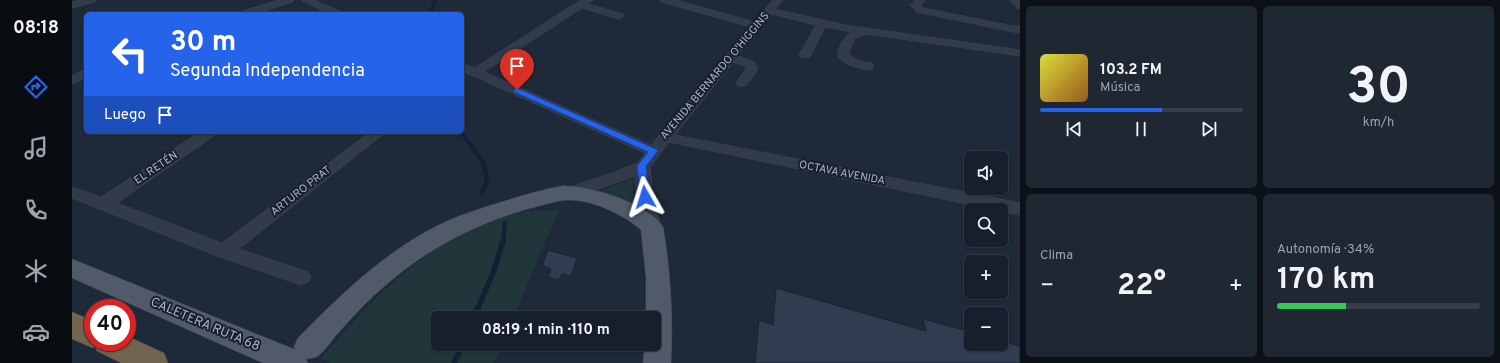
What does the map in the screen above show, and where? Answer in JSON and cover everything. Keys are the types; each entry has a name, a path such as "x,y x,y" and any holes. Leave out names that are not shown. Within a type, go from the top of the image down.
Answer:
{"highway":[{"path":"72,325 84,331"},
{"path":"127,351 153,363"}],"main road":[{"path":"301,355 330,323 372,281 398,260 436,236 465,222 501,209 570,193 620,207 637,215 652,227 657,258 659,298 657,363"},
{"name":"CALETERA RUTA 68","path":"72,268 301,355"}],"street":[{"path":"73,5 92,0"},
{"path":"251,12 289,0"},
{"path":"306,0 333,12"},
{"path":"665,0 757,26"},
{"name":"AVENIDA BERNARDO O'HIGGINS","path":"642,166 778,0"},
{"path":"920,0 916,6 920,10 1013,29 1020,29"},
{"path":"1015,0 1020,6"},
{"path":"476,72 582,2 619,16"},
{"path":"769,11 867,31 1020,52"},
{"path":"805,55 822,23"},
{"path":"867,31 851,36 843,52 844,57 858,64 868,66"},
{"path":"731,57 750,64 752,67 742,82"},
{"path":"464,68 653,151"},
{"path":"72,80 84,75"},
{"name":"EL RETÉN","path":"102,204 207,134"},
{"name":"ARTURO PRAT","path":"224,251 375,134"},
{"name":"OCTAVA AVENIDA","path":"665,138 1020,209"},
{"path":"570,193 621,176 642,166 645,197 652,227"},
{"path":"72,192 224,251 301,277"}],"green space":[{"path":"634,178 633,192 637,208 601,191"},
{"path":"559,210 516,311 431,311 431,351 499,351 494,363 331,363 321,359 339,337 380,295 402,275 450,240 475,227 502,217 516,213"}],"building":[{"path":"548,250 577,258 571,276 562,274 559,280 548,277 551,269 542,266"},
{"path":"776,288 926,331 923,319 964,330 964,351 1008,351 1008,343 1020,346 1020,363 755,363 759,320 773,325"}],"waterway":[{"path":"431,12 435,0"},
{"path":"462,134 469,143"},
{"path":"468,142 484,164 487,181 482,193"},
{"path":"503,242 505,223"},
{"path":"477,311 494,270 503,241"},
{"path":"454,363 460,351"}],"route":[{"path":"517,90 653,151 642,166 645,197"}]}
